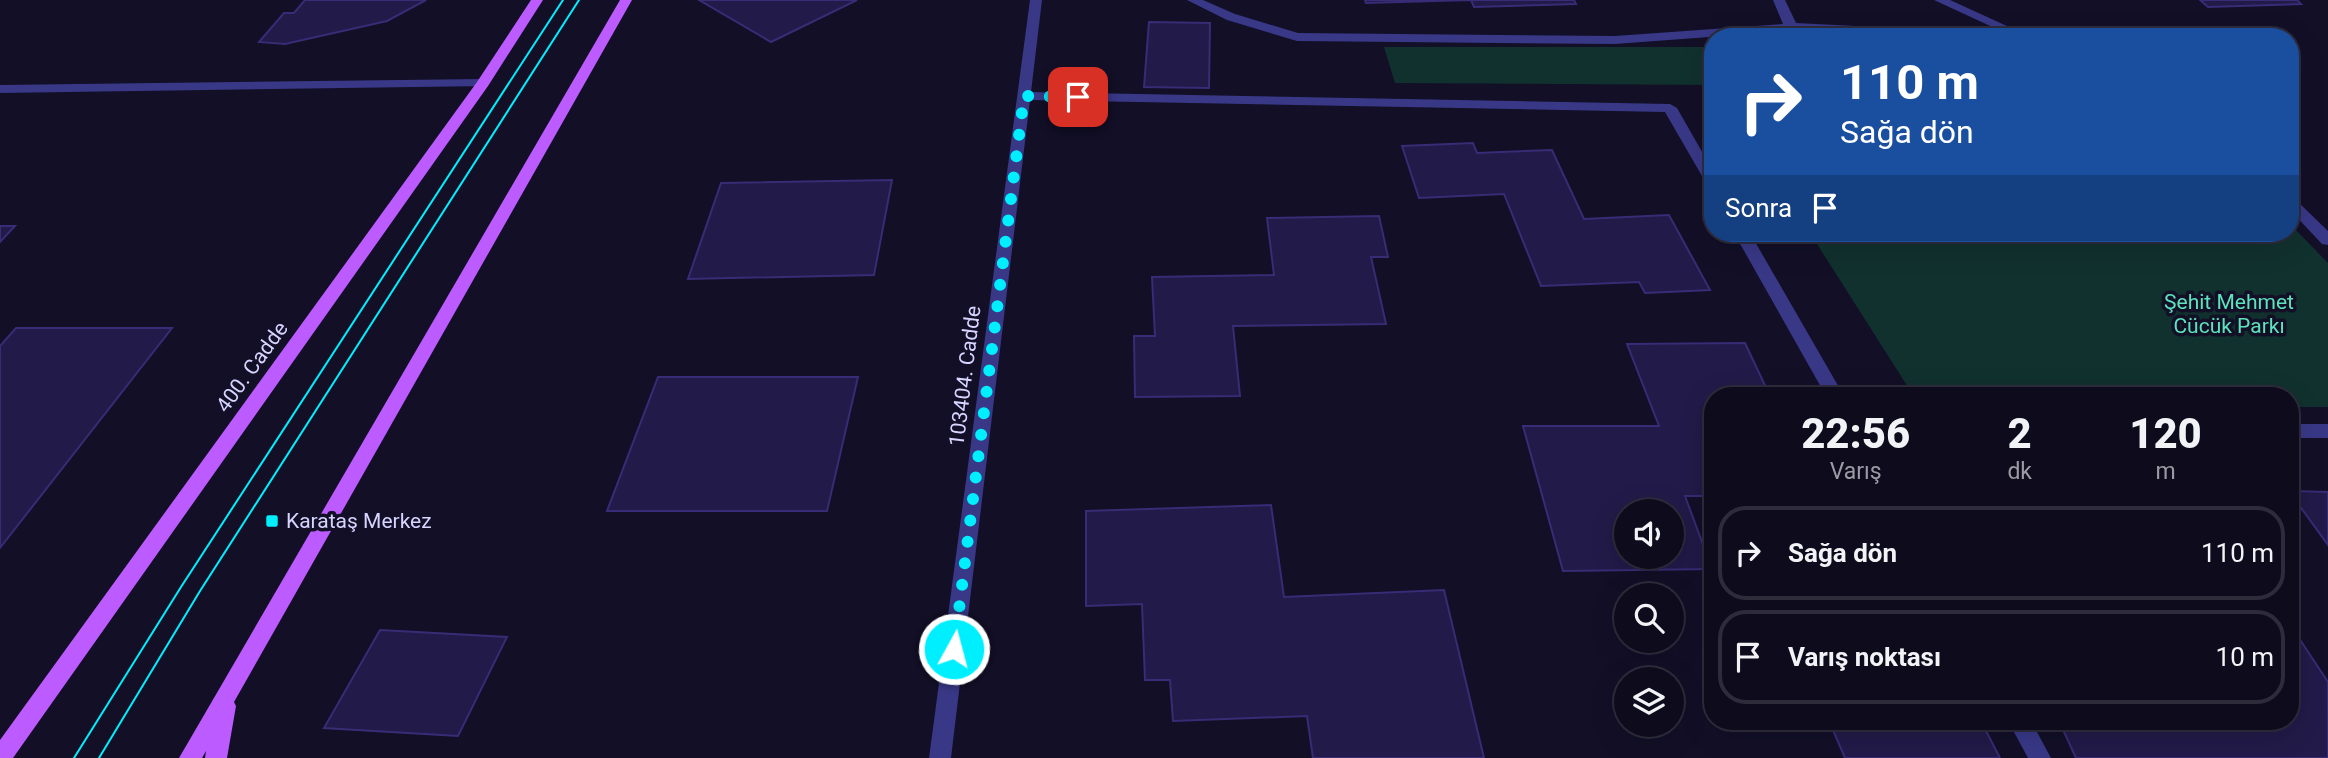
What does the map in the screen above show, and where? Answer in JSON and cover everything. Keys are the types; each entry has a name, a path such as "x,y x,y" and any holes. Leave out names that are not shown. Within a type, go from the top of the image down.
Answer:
{"main road":[{"name":"400. Cadde","path":"0,758 482,83 537,0"},
{"path":"190,758 626,0"},
{"path":"216,758 228,692"}],"street":[{"name":"103404. Cadde","path":"940,758 1037,0"},
{"path":"1193,0 1231,18 1297,37 1615,40 1704,33"},
{"path":"1779,0 1791,27"},
{"path":"1940,0 2004,28"},
{"path":"1777,28 1812,28"},
{"path":"0,89 482,83"},
{"path":"1024,96 1670,108 1704,167"},
{"path":"2299,211 2328,240"},
{"path":"1747,242 1830,387"},
{"path":"2299,431 2328,431"},
{"path":"2024,730 2039,758"}],"green space":[{"path":"1384,47 1704,47 1704,85 1395,83"},
{"name":"Şehit Mehmet Cücük Parkı","path":"2299,233 2328,263 2328,407 2299,407 2299,387 1908,387 1816,242 2299,242"}],"building":[{"path":"305,0 426,0 387,21 285,44 259,42 284,13 294,13"},
{"path":"699,0 857,0 771,42"},
{"path":"1365,0 1471,0 1366,3"},
{"path":"1471,0 1574,0 1576,4 1474,7"},
{"path":"2200,0 2297,0 2301,4 2208,7"},
{"path":"1149,22 1210,23 1209,88 1144,87"},
{"path":"1473,143 1477,153 1552,150 1584,219 1669,215 1710,290 1645,293 1639,282 1541,286 1504,194 1419,198 1402,146"},
{"path":"892,180 874,275 688,279 721,183"},
{"path":"1379,216 1388,257 1371,257 1386,324 1233,326 1240,396 1135,397 1134,336 1155,336 1152,277 1274,275 1267,218"},
{"path":"0,226 15,226 0,242"},
{"path":"16,328 172,328 0,548 0,346"},
{"path":"1745,343 1766,387 1704,387 1704,496 1685,496 1704,547 1704,569 1563,571 1523,426 1659,426 1627,344"},
{"path":"658,377 858,377 827,511 607,511"},
{"path":"2299,491 2328,492 2328,545 2299,505"},
{"path":"1271,505 1284,597 1444,590 1484,758 1313,758 1307,716 1173,721 1170,680 1145,680 1142,604 1086,606 1086,511"},
{"path":"380,630 507,637 458,736 324,728"},
{"path":"2299,638 2328,682 2328,758 2076,758 2063,730 2299,730"},
{"path":"1833,730 1986,730 2000,758 1845,758"}],"tram line":[{"path":"74,758 181,587 563,0"},
{"path":"99,758 200,591 579,0"}],"place":[{"name":"Karataş Merkez","path":"272,521"}],"route":[{"path":"954,649 1024,96 1078,97"}]}
